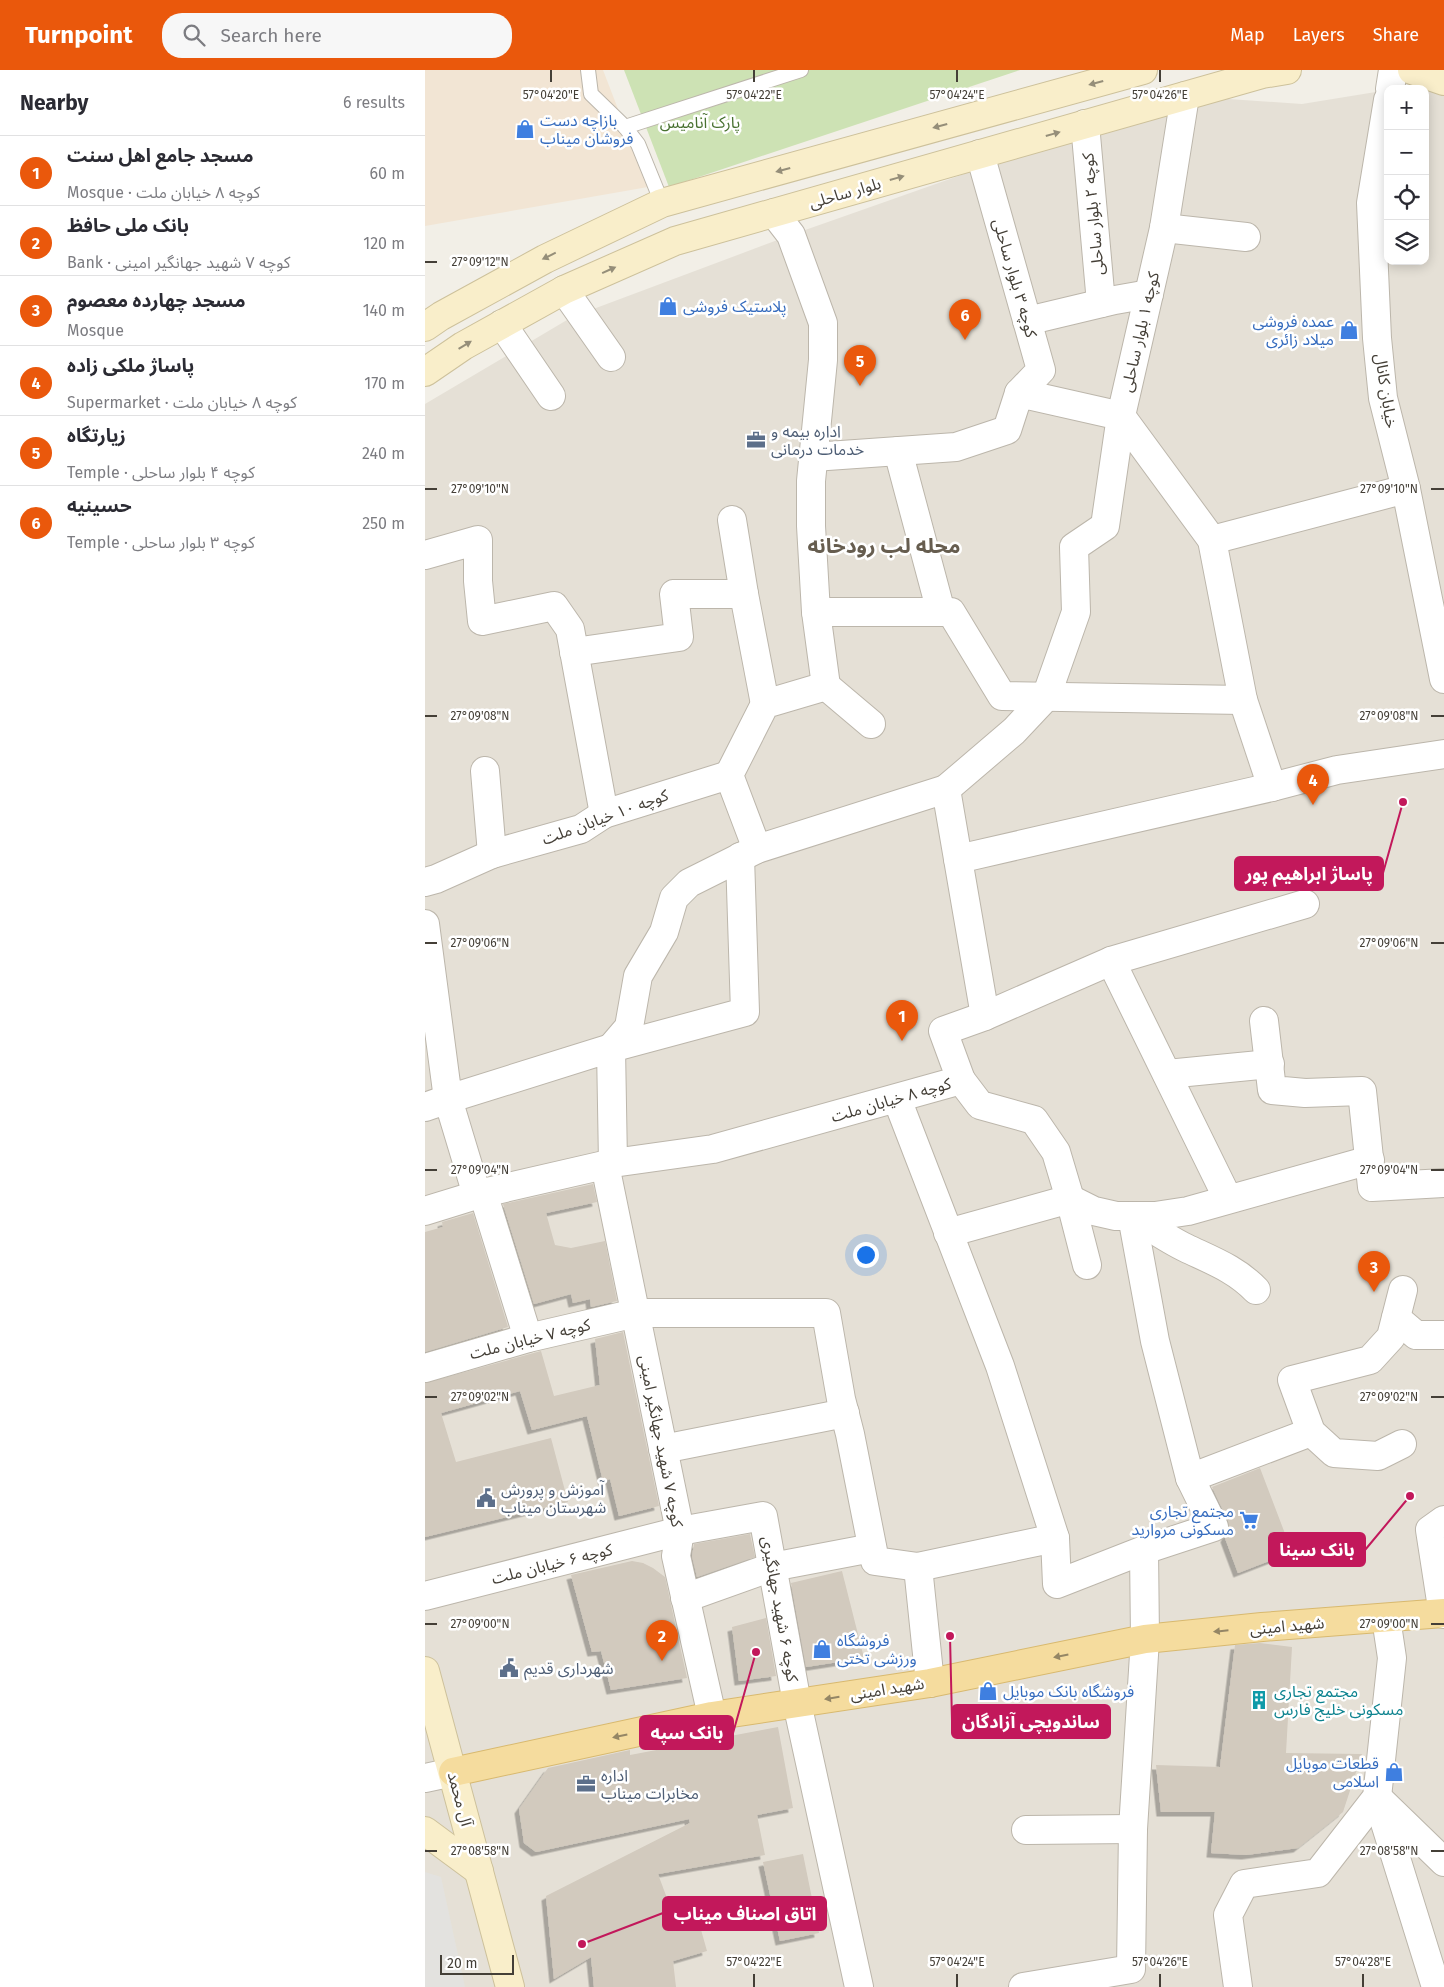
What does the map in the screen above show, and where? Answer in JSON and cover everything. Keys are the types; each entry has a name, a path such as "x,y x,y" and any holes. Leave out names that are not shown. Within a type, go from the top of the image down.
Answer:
{"main road":[{"path":"425,327 441,316 545,258 662,203 1143,70"},
{"name":"بلوار ساحلی","path":"425,372 463,346 564,290 675,241 1262,74 1287,70"},
{"path":"1412,70 1444,81"},
{"name":"شهید امینی","path":"453,1772 712,1716 930,1683 1145,1639 1443,1614"},
{"name":"آل محمد","path":"425,1671 433,1716 453,1772 511,1987"},
{"path":"425,1831 479,1871"}],"street":[{"path":"1390,85 1393,70"},
{"name":"کوچه ۱ بلوار ساحلی","path":"1046,697 1076,612 1074,547 1105,526 1121,416 1164,228 1185,96"},
{"name":"کوچه ۲ بلوار ساحلی","path":"1085,124 1101,303"},
{"name":"خیابان کانال","path":"1384,124 1371,203 1377,338 1383,398 1407,489 1444,679"},
{"name":"کوچه ۳ بلوار ساحلی","path":"980,154 1041,370 1019,393"},
{"path":"774,213 791,235 823,323 823,360 811,481 811,526 816,612 826,686 871,724"},
{"path":"1164,228 1246,237"},
{"path":"564,290 611,357"},
{"path":"1027,321 1101,303 1149,294"},
{"path":"502,324 551,396"},
{"path":"813,457 956,447 1007,430 1019,393 1121,416 1212,540 1243,700 1272,787"},
{"path":"898,451 941,612"},
{"path":"1212,540 1407,489"},
{"path":"437,1103 611,1048 745,1012 748,853 729,775 765,704 732,520"},
{"path":"425,555 478,540 478,580 482,621 554,606 570,629 604,814"},
{"path":"575,652 679,637 673,594 745,594"},
{"path":"816,612 951,612 1002,696 1243,700"},
{"path":"765,704 826,686"},
{"path":"611,1048 629,1027 639,976 664,932 673,898 689,883 748,853 946,788 1014,731 1046,697"},
{"path":"958,859 1272,787 1337,770 1444,754"},
{"path":"485,771 491,854"},
{"name":"کوچه ۱۰ خیابان ملت","path":"425,882 436,879 491,854 581,828 604,814 729,775"},
{"path":"946,788 985,1016"},
{"name":"کوچه ۸ خیابان ملت","path":"425,1211 480,1194 609,1164 713,1149 961,1080 943,1031 985,1016 1111,961 1305,904"},
{"path":"425,924 437,1103 480,1194 528,1338"},
{"path":"1111,961 1229,1199"},
{"path":"1264,1021 1272,1090 1305,1093 1362,1091 1373,1187 1444,1183"},
{"name":"کوچه ۷ شهید جهانگیر امینی","path":"611,1048 609,1164 635,1313 680,1531 677,1556 712,1716"},
{"path":"1167,1074 1270,1064"},
{"path":"961,1080 979,1105 1034,1120 1056,1152 1087,1265"},
{"path":"897,1099 1000,1366 1055,1538 1057,1584 1144,1550 1214,1527 1190,1478 1155,1341 1132,1216"},
{"path":"949,1233 1070,1199 1094,1211 1116,1216 1155,1216 1187,1211 1370,1160"},
{"path":"1132,1216 1185,1247 1218,1262 1248,1281 1256,1290"},
{"path":"1402,1444 1378,1456 1334,1453 1311,1432 1292,1380 1370,1360 1391,1337 1403,1290"},
{"name":"کوچه ۷ خیابان ملت","path":"425,1368 528,1338 635,1313 826,1313 845,1413"},
{"path":"1396,1318 1416,1335 1444,1335"},
{"path":"663,1449 845,1413 851,1434 875,1561 919,1567 1055,1538"},
{"path":"1190,1478 1311,1432"},
{"name":"کوچه ۶ خیابان ملت","path":"425,1596 680,1531 763,1516"},
{"name":"کوچه ۶ شهید جهانگیری","path":"763,1516 797,1703 859,1987"},
{"path":"1437,1525 1443,1614"},
{"path":"685,1598 771,1567 872,1548"},
{"path":"1023,1987 1131,1969 1133,1829 1145,1639 1144,1550"},
{"path":"919,1567 930,1683"},
{"path":"1386,1618 1392,1658 1377,1798 1436,1987"},
{"path":"425,1778 453,1772"},
{"path":"1377,1798 1444,1862"},
{"path":"1238,1987 1229,1915 1244,1884 1318,1873 1377,1798"},
{"path":"1026,1830 1133,1829"}],"lane":[{"path":"588,70 591,94 625,127 639,144 662,203"},
{"path":"625,127 801,70"}],"shaded area":[{"name":"بازاچه دست فروشان میناب","path":"425,70 603,70 648,187 425,226"},
{"path":"1444,80 1444,1987 425,1987 425,404 572,317 791,235 1185,96 1302,104 1384,91 1384,265 1429,265 1429,85 1416,85"},
{"path":"425,1872 441,1877 465,1987 425,1987"}],"green space":[{"name":"پارک آنامیس","path":"624,70 1020,70 669,187"}],"building":[{"path":"593,1184 597,1202 546,1213 555,1245 571,1248 605,1241 617,1301 591,1307 590,1299 573,1303 571,1294 534,1304 503,1204"},
{"path":"473,1213 508,1327 425,1352 425,1232 443,1227 442,1222"},
{"path":"623,1332 659,1506 619,1516 610,1479 603,1481 587,1416 532,1430 520,1391 441,1413 456,1462 551,1438 568,1502 425,1537 425,1383 541,1351 554,1396 600,1385 595,1339"},
{"name":"مجتمع تجاری مسکونی مروارید","path":"1260,1468 1292,1552 1238,1573 1225,1538 1229,1529 1228,1521 1212,1487"},
{"path":"750,1534 755,1557 697,1577 692,1556 694,1544"},
{"path":"632,1561 643,1563 665,1577 687,1678 611,1690 601,1651 592,1652 571,1575"},
{"path":"842,1571 864,1658 806,1667 791,1583"},
{"path":"766,1618 776,1676 739,1681 732,1627"},
{"name":"مجتمع تجاری مسکونی خلیج فارس","path":"1260,1643 1292,1647 1286,1753 1362,1754 1343,1812 1298,1848 1246,1855 1211,1853 1215,1812 1161,1812 1156,1765 1220,1767 1235,1645"},
{"path":"778,1727 793,1808 757,1815 765,1855 658,1874 677,1925 698,1919 707,1951 673,1961 676,1987 594,1987 591,1957 554,1979 546,1896 690,1823 689,1819 536,1852 524,1843 519,1809 548,1768 630,1750 630,1755"},
{"path":"803,1854 819,1933 780,1941 763,1862"}],"place":[{"name":"بازاچه دست فروشان میناب","path":"525,129"},
{"name":"پلاستیک فروشی","path":"668,306"},
{"name":"عمده فروشی میلاد زائری","path":"1349,330"},
{"name":"حسینیه","path":"965,340"},
{"name":"زیارتگاه","path":"860,386"},
{"name":"اداره بیمه و خدمات درمانی","path":"756,440"},
{"name":"پاساژ ابراهیم پور","path":"1403,802"},
{"name":"پاساژ ملکی زاده","path":"1313,805"},
{"name":"مسجد جامع اهل سنت","path":"902,1041"},
{"name":"مسجد چهارده معصوم","path":"1374,1292"},
{"name":"بانک سینا","path":"1410,1496"},
{"name":"آموزش و پرورش شهرستان میناب","path":"486,1498"},
{"name":"مجتمع تجاری مسکونی مروارید","path":"1249,1520"},
{"name":"ساندویچی آزادگان","path":"950,1636"},
{"name":"فروشگاه ورزشی تختی","path":"822,1649"},
{"name":"بانک سپه","path":"756,1652"},
{"name":"بانک ملی حافظ","path":"662,1661"},
{"name":"شهرداری قدیم","path":"509,1668"},
{"name":"فروشگاه بانک موبایل","path":"988,1691"},
{"name":"مجتمع تجاری مسکونی خلیج فارس","path":"1259,1700"},
{"name":"قطعات موبایل اسلامی","path":"1394,1772"},
{"name":"اداره مخابرات میناب","path":"586,1784"},
{"name":"اتاق اصناف میناب","path":"582,1944"}],"district":[{"name":"محله لب رودخانه","path":"884,546"}]}
